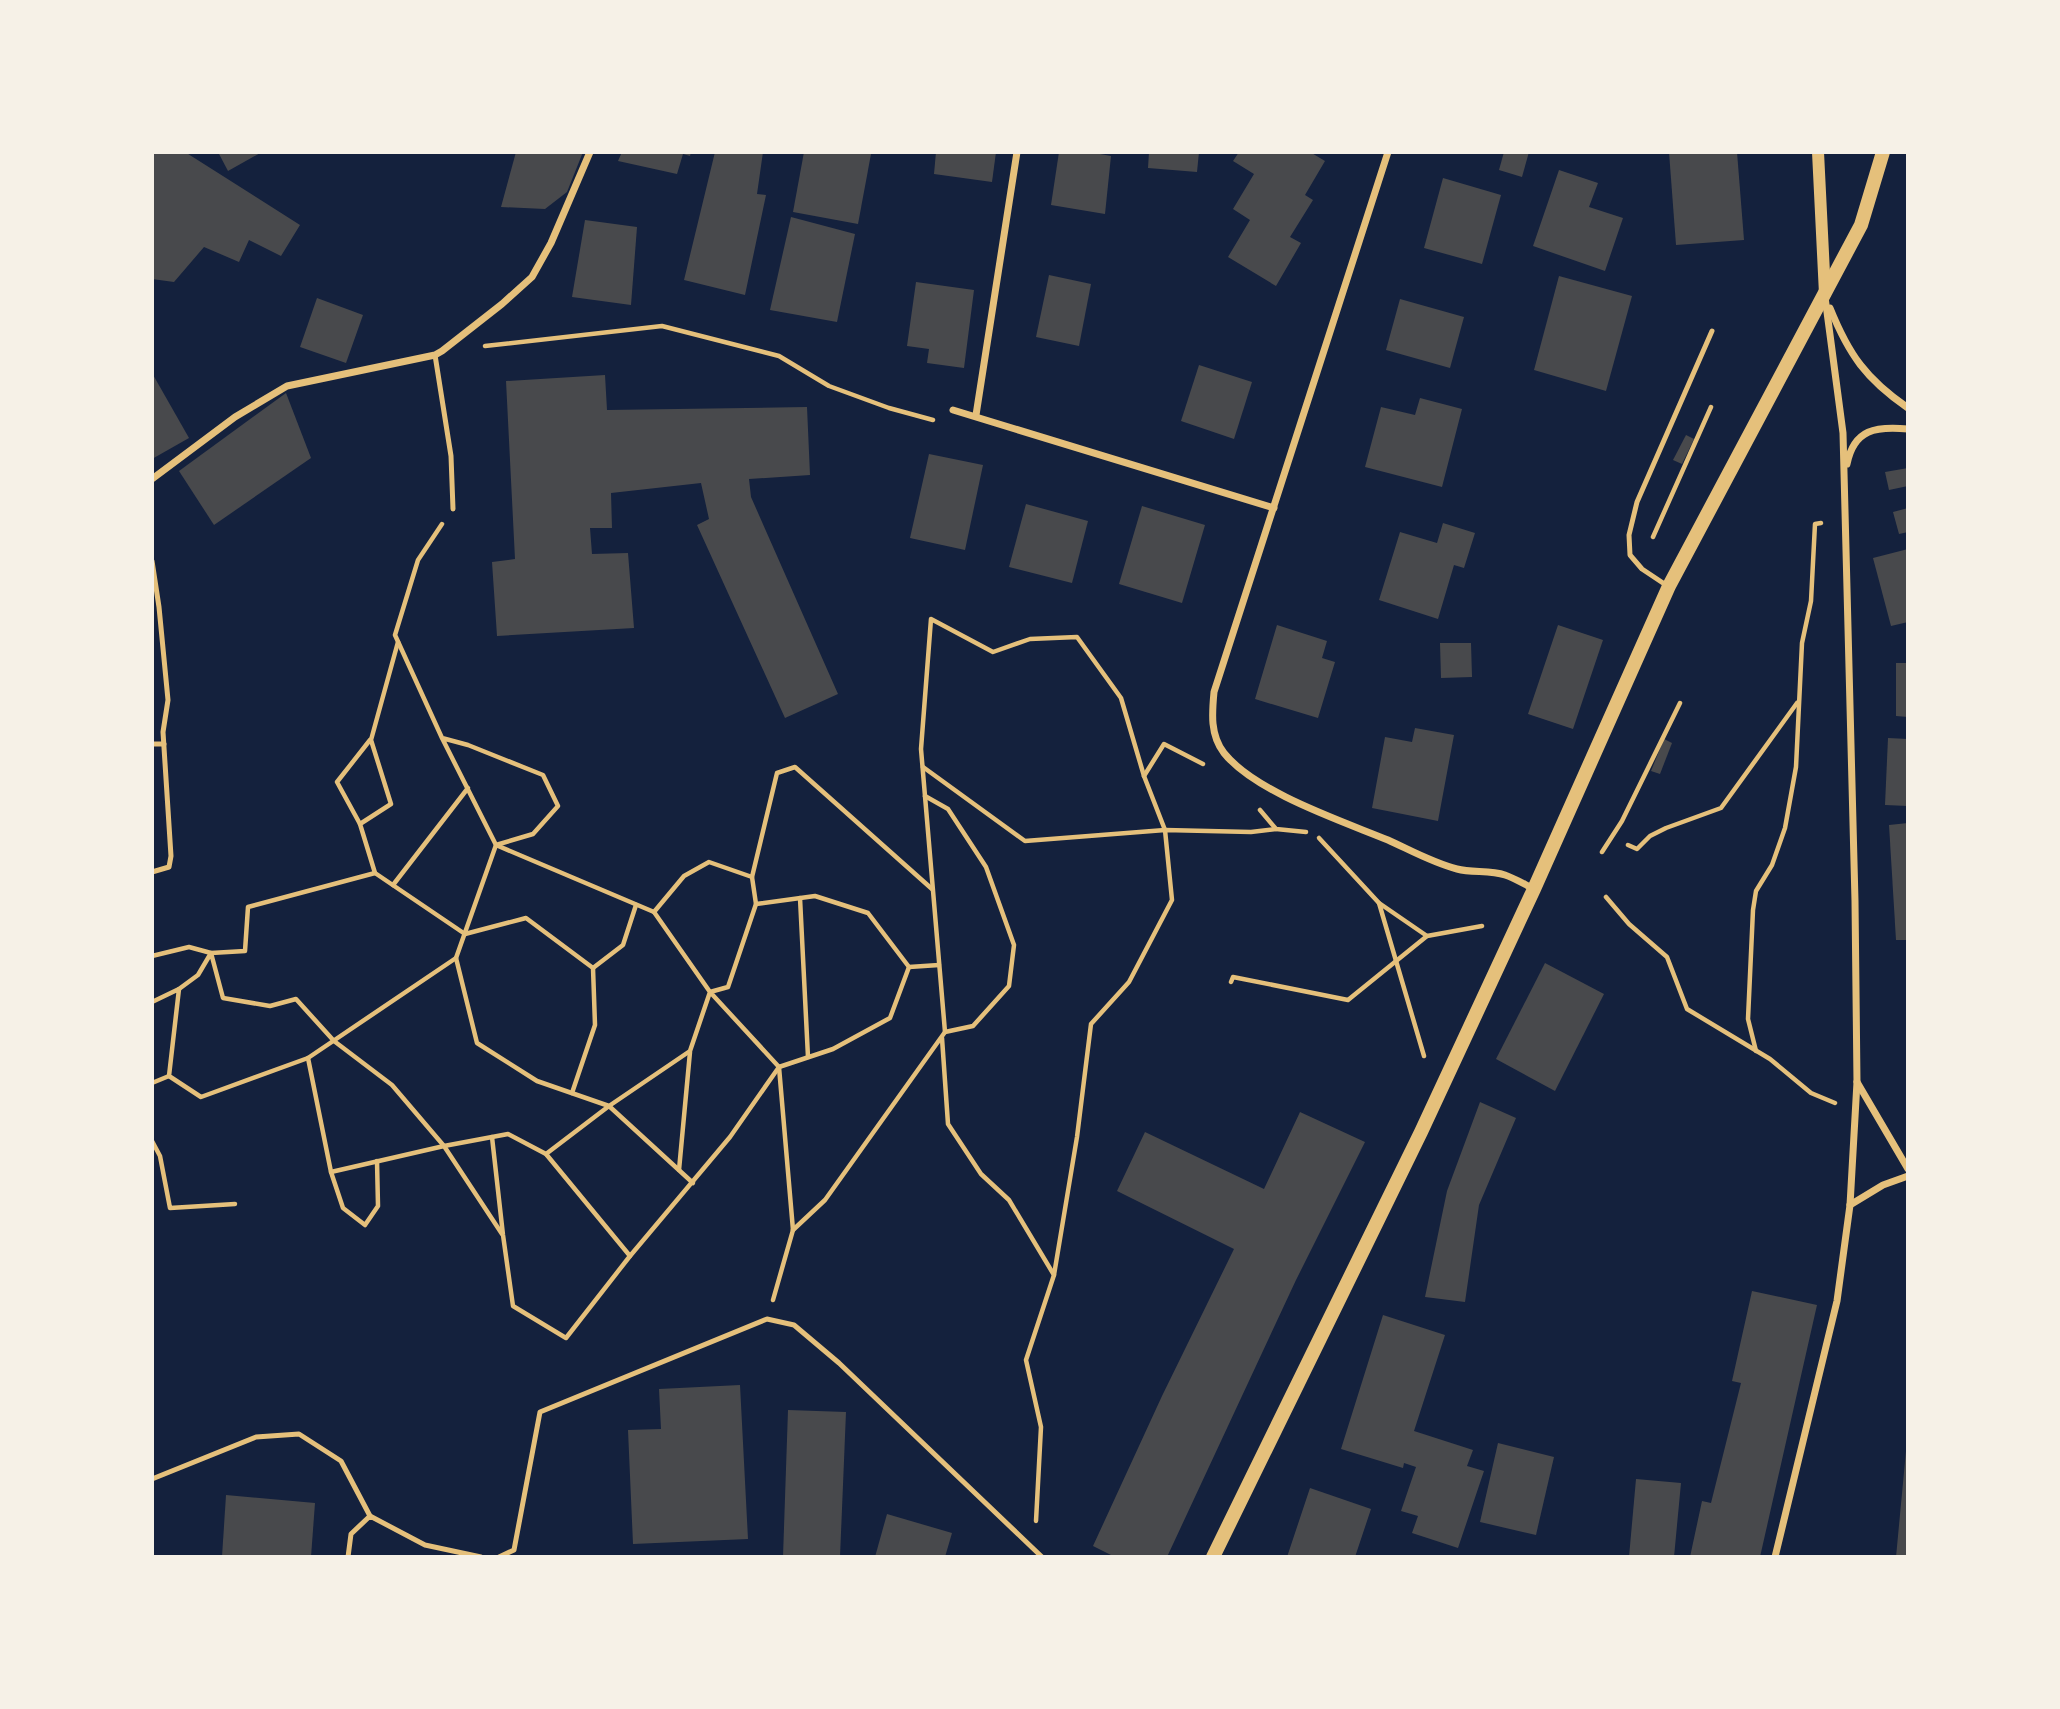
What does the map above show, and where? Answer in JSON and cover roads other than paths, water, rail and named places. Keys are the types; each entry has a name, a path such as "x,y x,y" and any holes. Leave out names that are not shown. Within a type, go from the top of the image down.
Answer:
{"main road":[{"path":"1213,1557 1421,1132 1534,889 1669,586 1861,225 1884,152"}],"street":[{"path":"152,479 235,417 287,386 439,353 532,277 551,243 590,152"},
{"path":"976,415 1017,152"},
{"path":"1388,152 1214,692 1213,729 1223,752 1251,776 1317,811 1455,869 1504,874 1534,889"},
{"path":"1775,1557 1837,1301 1850,1205 1857,1082 1844,478 1841,412 1825,294 1818,152"},
{"path":"1825,294 1851,354 1861,368 1908,408"},
{"path":"953,410 1274,508"},
{"path":"1844,478 1851,447 1863,434 1881,428 1908,429"},
{"path":"1857,1082 1908,1169"},
{"path":"1850,1205 1883,1185 1908,1176"}],"lane":[{"path":"1669,586 1642,569 1630,555 1629,535 1637,502 1712,331"},
{"path":"439,353 451,456 453,509"},
{"path":"152,561 168,700 163,732 171,856 169,867 152,872"},
{"path":"152,744 164,744"},
{"path":"499,1557 514,1550 540,1412 767,1319 794,1325 839,1363 1042,1557"},
{"path":"152,1479 257,1437 299,1434 341,1461 370,1516 425,1545 481,1557"},
{"path":"348,1557 351,1534 370,1516"}]}
